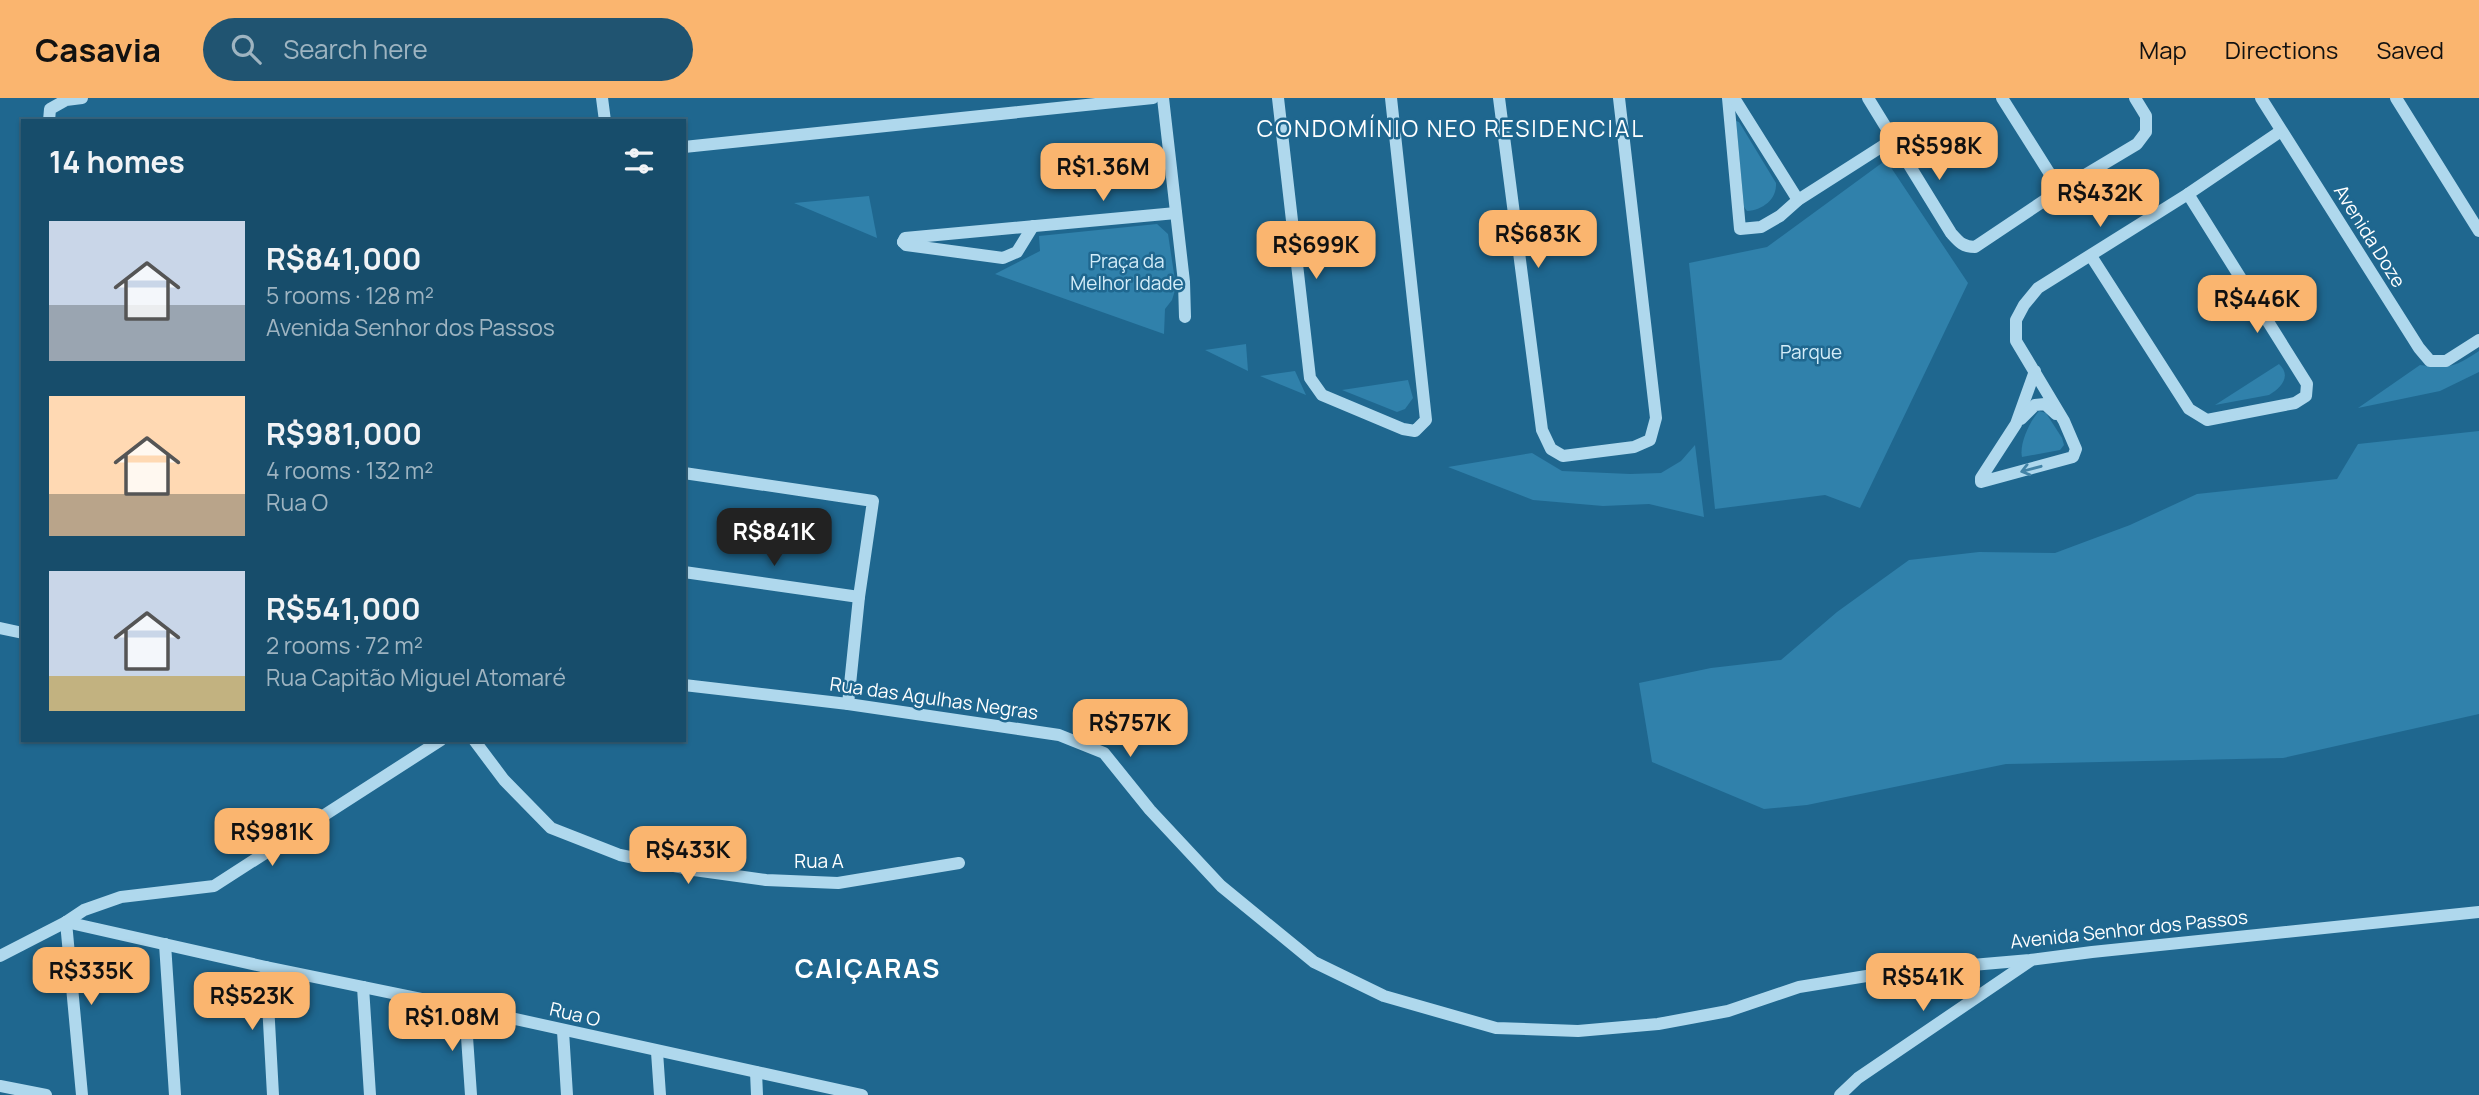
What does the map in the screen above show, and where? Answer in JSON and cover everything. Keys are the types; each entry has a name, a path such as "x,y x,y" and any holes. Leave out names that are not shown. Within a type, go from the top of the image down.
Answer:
{"street":[{"path":"50,119 50,109 66,100 82,98"},
{"path":"602,98 605,119"},
{"path":"686,147 1153,98"},
{"path":"1163,98 1184,282 1185,317"},
{"path":"1278,98 1310,378 1322,395 1403,429 1415,431 1426,420 1391,98"},
{"path":"1499,98 1542,430 1551,449 1563,456 1634,447 1650,440 1656,418 1619,98"},
{"path":"1728,98 1740,229 1761,227 1780,216 1798,200 1892,140"},
{"path":"1734,98 1798,200"},
{"path":"1868,98 1958,242 1966,247 1975,247 2060,190 2137,144 2146,132 2146,116 2135,98"},
{"path":"2002,98 2060,190"},
{"name":"Avenida Doze","path":"2261,98 2418,348 2430,361 2446,361 2479,340"},
{"path":"2396,98 2479,231"},
{"path":"2064,421 2045,404 2035,405 2016,424 1981,482 2073,457 2076,449 2064,421 2016,341 2016,320 2038,288 2188,194 2281,131"},
{"path":"2091,256 2189,409 2207,420 2295,403 2306,396 2307,384 2188,194"},
{"path":"1033,226 1017,252 1003,258 906,245 904,242 905,238 1033,226 1176,213"},
{"path":"2016,424 2035,371"},
{"path":"686,473 873,501 859,597 848,704"},
{"path":"686,572 859,597"},
{"path":"0,628 21,633"},
{"name":"Rua das Agulhas Negras","path":"686,685 848,704 1059,735 1104,753 1150,810 1221,886 1314,962 1384,996 1496,1028"},
{"path":"0,956 84,910 121,897 214,886 438,742"},
{"name":"Rua A","path":"476,742 504,780 551,828 620,855 694,870 766,880 838,883 959,863"},
{"name":"Avenida Senhor dos Passos","path":"1496,1028 1578,1031 1658,1024 1728,1011 1812,985 1891,972 2030,960 2479,912"},
{"path":"66,922 82,1095"},
{"name":"Rua O","path":"66,922 859,1095"},
{"path":"165,944 175,1095"},
{"path":"1840,1095 1858,1078 2030,960"},
{"path":"265,967 272,1095"},
{"path":"363,987 370,1095"},
{"path":"465,1008 471,1095"},
{"path":"563,1031 566,1095"},
{"path":"657,1052 660,1095"},
{"path":"756,1072 757,1095"},
{"path":"0,1086 46,1095"}],"green space":[{"path":"1736,121 1776,183 1774,194 1768,203 1747,211 1744,207"},
{"name":"Parque","path":"1886,160 1968,283 1860,508 1825,495 1715,509 1689,263 1767,247"},
{"path":"869,196 877,238 794,203"},
{"name":"Praça da Melhor Idade","path":"1157,224 1168,234 1176,287 1172,300 1165,309 1164,334 995,274 1040,251 1039,236"},
{"path":"1246,344 1248,371 1205,350"},
{"path":"2479,351 2479,372 2440,391 2358,408 2420,365 2451,366"},
{"path":"2279,364 2285,377 2281,385 2269,395 2215,405"},
{"path":"1295,371 1306,395 1260,376"},
{"path":"1408,380 1413,398 1405,409 1397,412 1342,390"},
{"path":"2039,411 2046,413 2064,445 2060,450 2022,457 2026,433"},
{"path":"2479,431 2479,714 2283,758 2006,764 1807,805 1764,809 1652,762 1639,683 1711,668 1781,660 1837,612 1909,560 1979,552 2055,553 2130,525 2197,494 2337,479 2358,444"},
{"path":"1695,445 1704,517 1649,504 1603,506 1533,500 1448,467 1532,453 1562,471 1661,473 1681,461"}],"district":[{"name":"CONDOMÍNIO NEO RESIDENCIAL","path":"1451,128"},
{"name":"CAIÇARAS","path":"868,968"}]}
